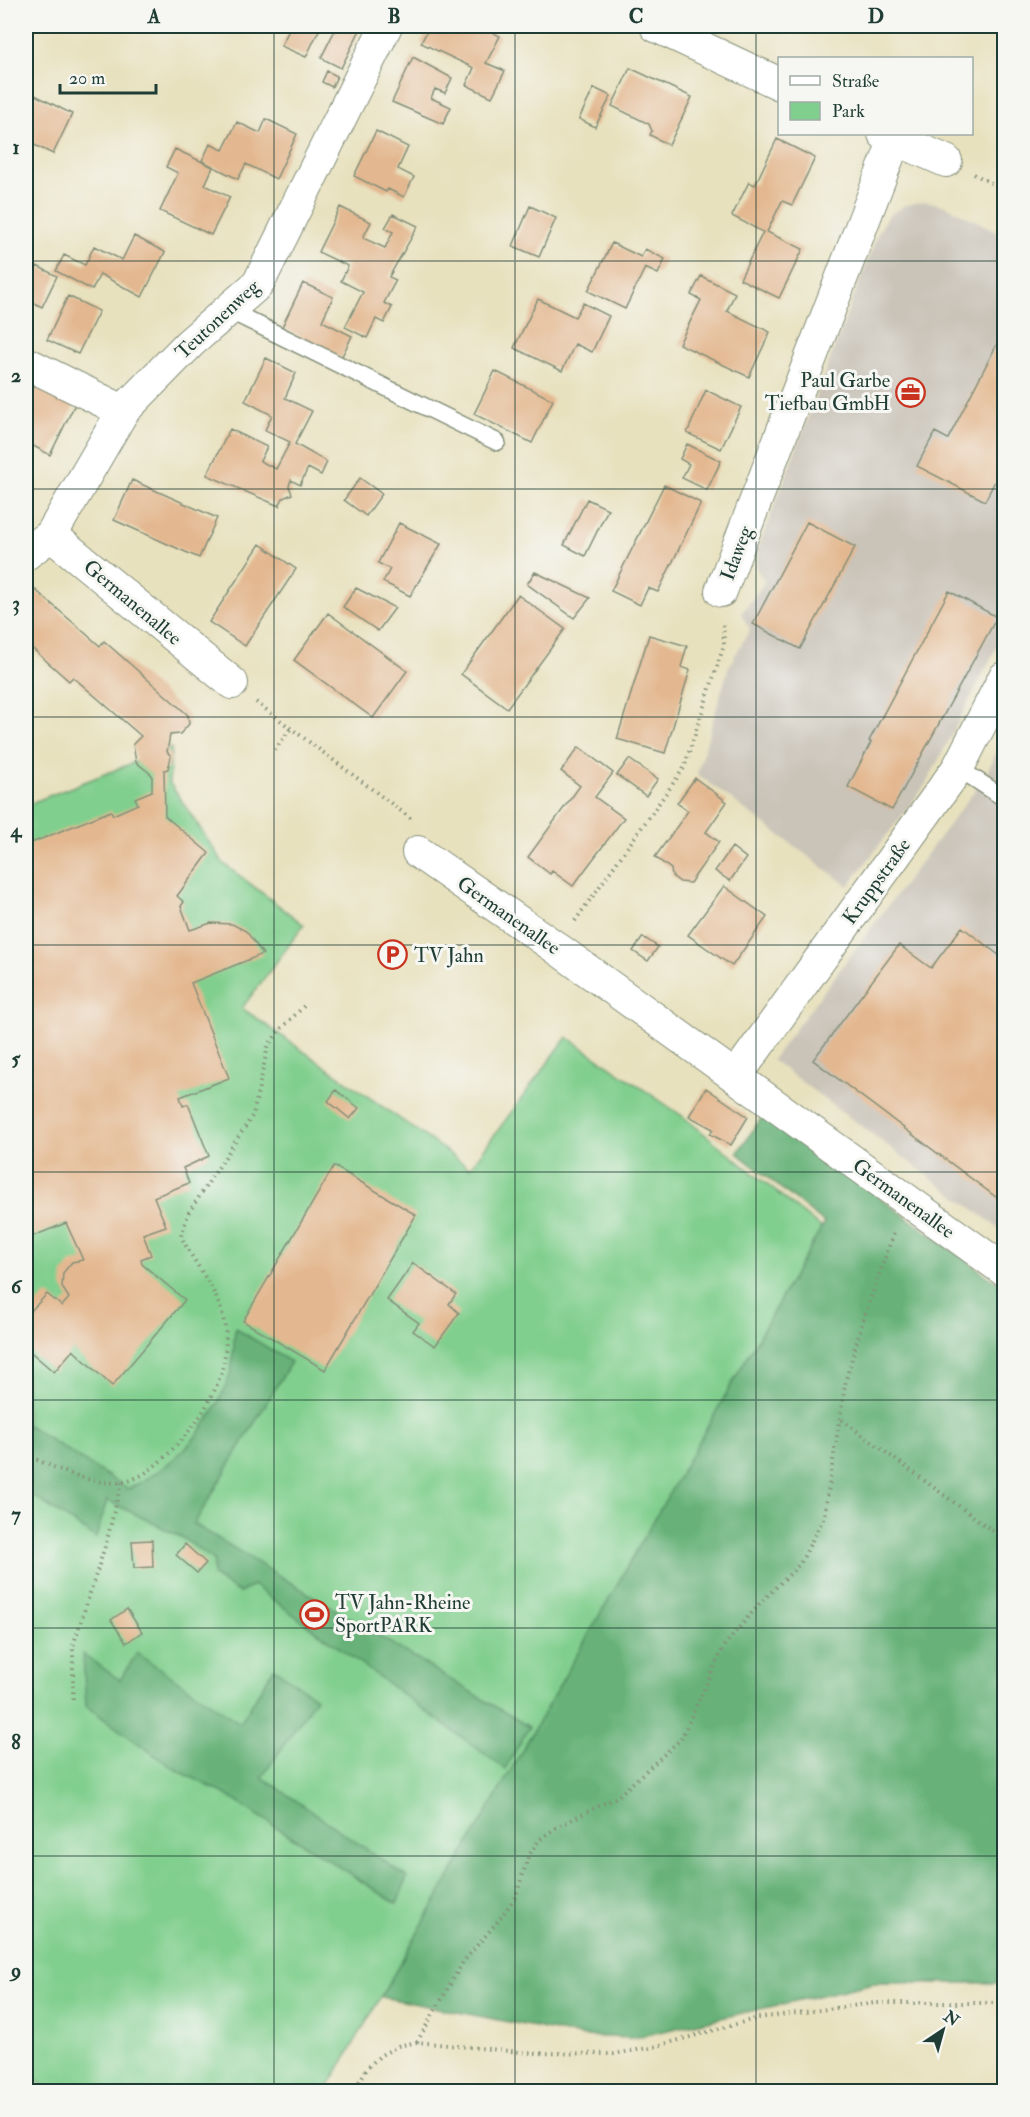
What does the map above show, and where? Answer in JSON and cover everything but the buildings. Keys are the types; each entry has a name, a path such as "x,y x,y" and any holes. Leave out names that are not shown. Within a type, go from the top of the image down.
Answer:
{"street":[{"name":"Teutonenweg","path":"26,554 51,535 123,411 190,343 258,284 386,26"},
{"path":"656,26 778,83"},
{"path":"890,136 946,161"},
{"name":"Idaweg","path":"721,591 890,136"},
{"path":"26,363 123,411"},
{"name":"Germanenallee","path":"51,535 232,684"},
{"name":"Kruppstraße","path":"736,1076 958,768 1005,678"},
{"name":"Germanenallee","path":"418,852 555,947 1005,1270"}],"lane":[{"path":"228,310 497,442"},
{"path":"958,768 1005,798"}],"path":[{"name":"Idaweg","path":"555,947 684,768 724,645 721,591"},
{"path":"232,684 424,828 418,852"},
{"path":"275,750 291,728"},
{"path":"26,1455 95,1480 121,1483 140,1477 188,1435 205,1411 218,1383 224,1360 224,1320 212,1289 181,1236 183,1227 189,1212 253,1115 268,1046 279,1031 306,1005"},
{"path":"417,2042 463,1962 516,1896 528,1857 539,1840 557,1827 617,1797 681,1739 724,1646 760,1603 800,1564 824,1517 842,1420 846,1379 860,1330 906,1198"},
{"path":"842,1420 1005,1542"},
{"path":"73,1699 73,1646 107,1540 121,1483"},
{"path":"353,2091 368,2067 381,2055 398,2046 417,2042 531,2053 614,2054 654,2047 769,2016 875,2003 1005,2003"},
{"path":"26,2085 34,2091"}],"shaded area":[{"name":"Paul Garbe Tiefbau GmbH","path":"926,201 946,206 1004,235 1004,633 926,784 848,886 697,774 729,666 750,629 741,614 765,582 756,568 758,549 878,233 889,215 905,205"},
{"path":"1004,738 1004,1232 772,1060 984,778"}],"green space":[{"name":"TV Jahn-Rheine SportPARK","path":"171,748 169,782 223,863 304,925 242,1008 470,1168 567,1037 681,1115 826,1232 326,2091 50,2091 26,2073 26,805"},
{"path":"764,1114 1004,1288 1004,1983 874,1983 633,2038 581,2036 381,1997 824,1223 737,1153"},
{"path":"235,1328 291,1362 194,1524 529,1727 505,1769 253,1585 240,1593 213,1576 214,1560 181,1537 107,1500 96,1538 26,1491 26,1424 128,1489 162,1468 191,1442 214,1411 230,1374"},
{"path":"137,1653 240,1723 274,1668 316,1698 262,1777 407,1877 397,1904 223,1793 173,1768 86,1706 83,1654 120,1680"}],"place":[{"name":"Paul Garbe Tiefbau GmbH","path":"911,392"},
{"name":"TV Jahn","path":"393,955"},
{"name":"TV Jahn-Rheine SportPARK","path":"314,1614"}]}
